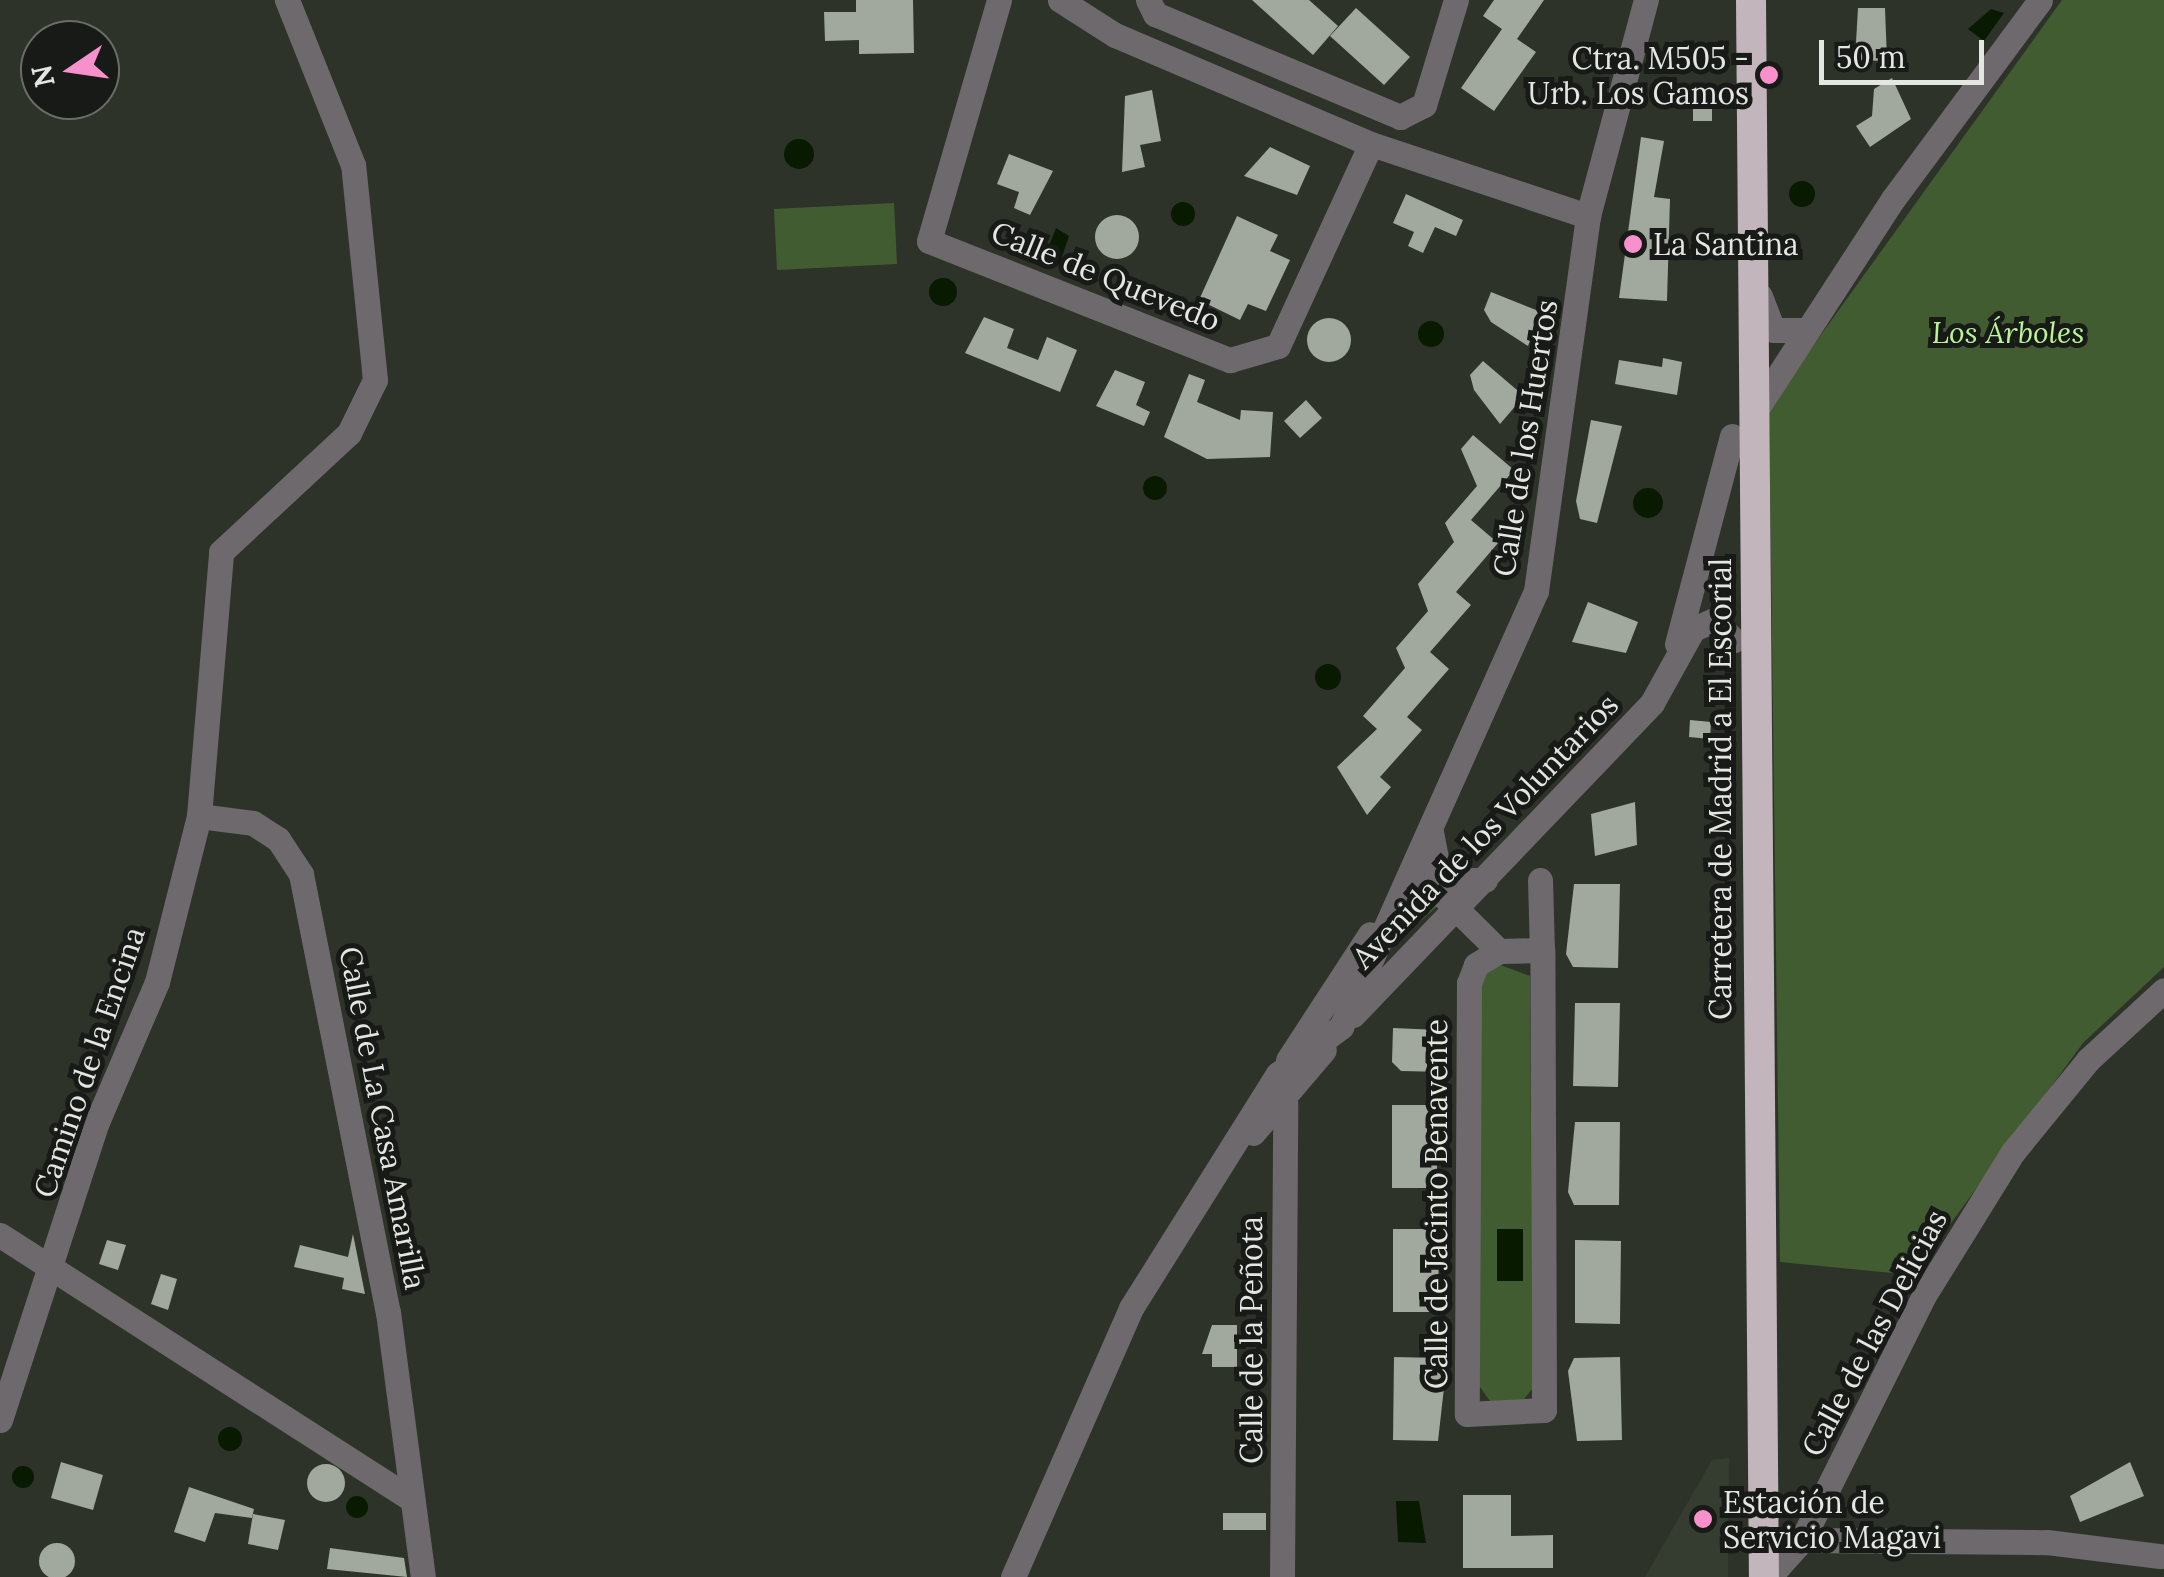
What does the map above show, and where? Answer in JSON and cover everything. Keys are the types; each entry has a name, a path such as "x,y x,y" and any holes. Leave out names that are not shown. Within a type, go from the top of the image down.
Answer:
{"highway":[{"name":"Carretera de Madrid a El Escorial","path":"1733,0 1758,1574"},
{"name":"Carretera de Madrid a El Escorial","path":"1751,0 1733,640 1758,1574"}],"street":[{"name":"Camino de la Encina","path":"0,1420 55,1263 97,1122 158,982 199,816 221,552 350,433 375,380 353,165 287,0"},
{"name":"Calle de Quevedo","path":"999,0 929,241 1230,360 1278,346 1371,144"},
{"path":"1060,0 1115,35 1371,144 1588,216"},
{"path":"1148,0 1155,14 1400,117 1424,105 1456,0"},
{"name":"Calle de los Huertos","path":"1341,1028 1536,591 1588,216 1646,0"},
{"name":"Avenida de los Voluntarios","path":"1669,673 1742,426 1803,330 2040,0"},
{"path":"1748,188 1760,316 1772,330 1803,330"},
{"name":"Avenida de los Voluntarios","path":"1234,1150 1286,1103 1341,1028 1652,703 1699,624 1721,623 1733,640"},
{"name":"Calle de La Casa Amarilla","path":"199,816 253,824 278,839 301,874 384,1294 423,1577"},
{"path":"1431,832 1438,867 1452,880 1485,880"},
{"path":"1414,867 1460,906 1498,952 1542,950"},
{"name":"Calle de los Huertos","path":"1278,1074 1414,867"},
{"name":"Calle de Jacinto Benavente","path":"1498,952 1476,966 1469,983 1468,1414 1544,1410 1540,880"},
{"name":"Calle de las Delicias","path":"1758,1574 1778,1567 1802,1540 1923,1297 2012,1152 2164,990"},
{"name":"Avenida de los Voluntarios","path":"1013,1577 1131,1308 1234,1150 1278,1074 1341,1028"},
{"name":"Calle de la Peñota","path":"1282,1577 1286,1103"},
{"path":"0,1235 55,1263 412,1500"},
{"path":"1802,1540 2047,1542 2160,1556"}],"shaded area":[{"path":"1991,9 2004,13 1984,41 1968,29"},
{"path":"799,139 810,143 814,154 810,165 799,169 788,165 784,154 788,143"},
{"path":"1802,181 1811,185 1815,194 1811,203 1802,207 1793,203 1789,194 1793,185"},
{"path":"1183,202 1195,214 1183,226 1171,214"},
{"path":"1056,228 1069,236 1059,265 1044,258"},
{"path":"943,278 953,282 957,292 953,302 943,306 933,302 929,292 933,282"},
{"path":"1431,321 1440,325 1444,334 1440,343 1431,347 1422,343 1418,334 1422,325"},
{"path":"1155,476 1164,479 1164,497 1155,500 1146,497 1143,488 1146,479"},
{"path":"1648,488 1662,497 1663,503 1654,517 1648,518 1634,509 1633,503 1642,489"},
{"path":"1328,664 1337,668 1341,677 1337,686 1328,690 1319,686 1315,677 1319,668"},
{"path":"1497,1229 1523,1229 1523,1281 1497,1281"},
{"path":"225,1427 235,1427 242,1439 235,1451 225,1451 218,1444 218,1434"},
{"name":"Estación de Servicio Magavi","path":"1729,1458 1728,1577 1645,1577 1712,1460"},
{"path":"23,1466 31,1469 31,1485 23,1488 15,1485 12,1477 15,1469"},
{"path":"357,1496 365,1499 365,1515 357,1518 349,1515 346,1507 349,1499"},
{"path":"1396,1501 1419,1501 1426,1543 1398,1542"}],"green space":[{"name":"Los Árboles","path":"2062,0 2164,0 2164,967 2083,1043 1913,1275 1780,1262 1769,407"},
{"path":"894,203 897,264 777,270 774,209"},
{"path":"1421,894 1439,905 1386,951"},
{"path":"1495,963 1530,976 1532,1389 1520,1404 1493,1405 1477,1383 1480,976"}],"building":[{"path":"856,0 913,0 914,53 859,54 859,40 825,41 824,12 856,12"},
{"path":"1252,0 1309,0 1338,26 1313,55"},
{"path":"1494,0 1544,0 1517,39 1536,52 1494,111 1461,88 1502,29 1483,16"},
{"path":"1356,8 1410,57 1384,85 1330,36"},
{"path":"1858,8 1885,8 1887,61 1855,60"},
{"path":"1892,78 1911,119 1870,147 1856,126 1872,116 1874,89"},
{"path":"1152,90 1161,141 1140,145 1145,167 1122,172 1125,96"},
{"path":"1693,98 1712,98 1712,121 1693,121"},
{"path":"1641,137 1664,141 1654,197 1670,199 1667,301 1619,298"},
{"path":"1270,147 1310,166 1297,195 1244,176"},
{"path":"1009,154 1053,171 1030,215 1014,208 1019,192 997,184"},
{"path":"1406,194 1463,220 1456,236 1435,227 1423,253 1408,246 1414,232 1393,223"},
{"path":"1117,215 1132,222 1139,237 1132,252 1117,259 1102,252 1095,237 1102,222"},
{"path":"1237,216 1278,235 1270,251 1290,260 1266,311 1248,304 1240,320 1199,300"},
{"path":"1491,292 1541,312 1528,346 1491,322 1484,310"},
{"path":"984,317 1014,329 1007,348 1038,360 1047,337 1077,350 1060,392 965,353"},
{"path":"1329,318 1344,325 1351,340 1344,355 1329,362 1314,355 1307,340 1314,325"},
{"path":"1663,358 1682,362 1677,395 1615,384 1619,360 1662,367"},
{"path":"1483,361 1524,396 1500,424 1474,390 1470,375"},
{"path":"1115,370 1145,382 1136,405 1150,412 1144,426 1096,406"},
{"path":"1189,374 1205,380 1197,402 1240,420 1241,410 1273,412 1270,457 1207,459 1164,437"},
{"path":"1306,400 1322,418 1300,438 1284,421"},
{"path":"1591,420 1622,426 1597,523 1580,519 1576,501"},
{"path":"1473,435 1514,470 1471,520 1498,543 1456,592 1471,605 1430,652 1449,669 1407,717 1422,730 1380,777 1391,787 1367,815 1337,767 1377,729 1363,716 1405,668 1396,648 1428,611 1418,584 1454,542 1445,523 1477,486 1461,449"},
{"path":"1588,602 1638,622 1626,653 1572,642"},
{"path":"1690,720 1711,722 1710,739 1689,737"},
{"path":"1635,802 1637,845 1595,856 1591,814"},
{"path":"1574,884 1620,884 1618,968 1573,967 1566,954"},
{"path":"1575,1003 1620,1003 1618,1087 1573,1086"},
{"path":"1393,1028 1439,1030 1444,1072 1401,1071 1392,1062"},
{"path":"1392,1105 1437,1105 1437,1188 1392,1188"},
{"path":"1575,1122 1620,1122 1619,1205 1574,1205 1568,1192"},
{"path":"1393,1229 1439,1229 1438,1312 1393,1312"},
{"path":"353,1234 365,1294 342,1289 344,1278 294,1267 300,1245 348,1257"},
{"path":"107,1240 126,1245 118,1270 99,1264"},
{"path":"1575,1240 1621,1241 1620,1324 1575,1323"},
{"path":"161,1274 177,1279 168,1310 151,1304"},
{"path":"1212,1325 1237,1325 1237,1367 1212,1367 1212,1354 1202,1354"},
{"path":"1394,1357 1439,1358 1446,1370 1438,1441 1393,1440"},
{"path":"1620,1357 1622,1440 1577,1441 1568,1371 1574,1358"},
{"path":"61,1462 103,1475 93,1510 51,1498"},
{"path":"2130,1462 2144,1496 2080,1522 2070,1496"},
{"path":"326,1464 339,1470 345,1483 339,1496 326,1502 313,1496 307,1483 313,1470"},
{"path":"189,1487 254,1509 252,1518 215,1513 205,1542 174,1532"},
{"path":"1463,1495 1511,1495 1511,1536 1553,1535 1553,1568 1463,1568"},
{"path":"1223,1513 1266,1513 1266,1530 1223,1530"},
{"path":"253,1514 285,1520 278,1550 248,1544"},
{"path":"57,1543 70,1548 75,1561 70,1574 57,1579 44,1574 39,1561 44,1548"},
{"path":"330,1548 404,1558 407,1577 327,1569"}],"place":[{"name":"Ctra. M505 - Urb. Los Gamos","path":"1769,75"},
{"name":"La Santina","path":"1633,244"},
{"name":"Estación de Servicio Magavi","path":"1703,1519"}]}
